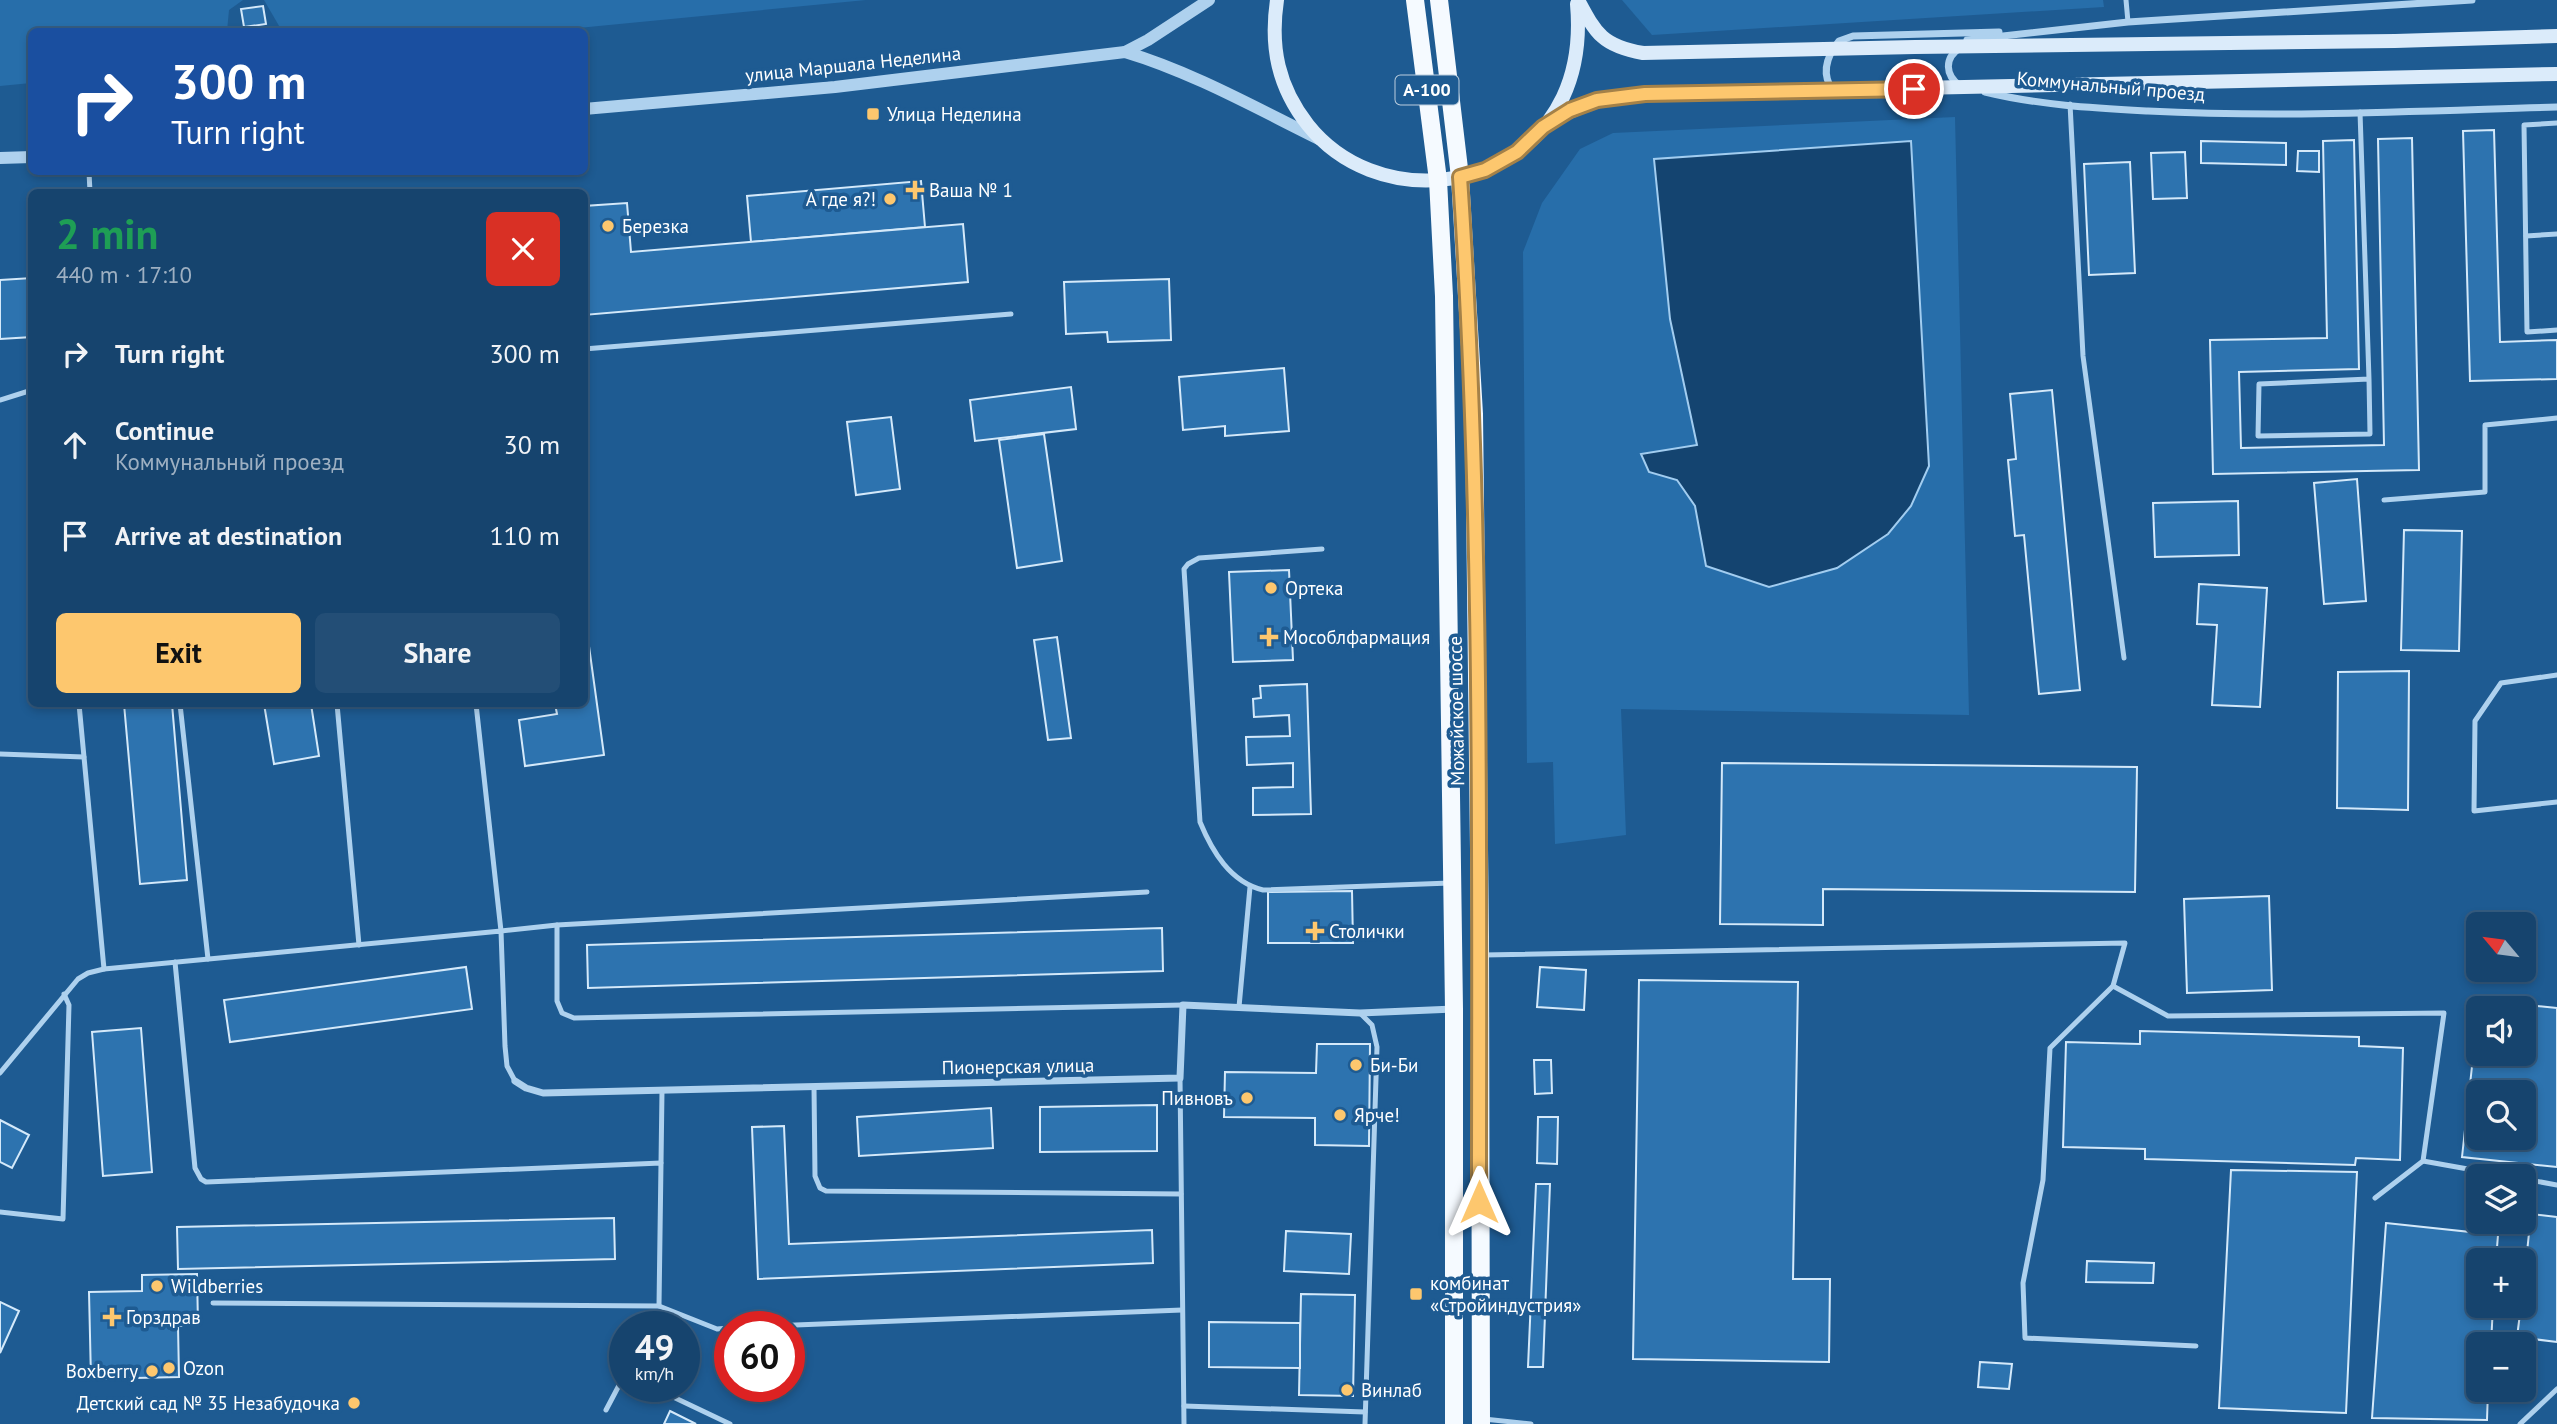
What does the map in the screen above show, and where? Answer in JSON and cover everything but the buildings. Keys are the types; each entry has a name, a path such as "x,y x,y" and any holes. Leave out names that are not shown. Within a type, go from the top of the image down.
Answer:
{"main road":[{"path":"1277,0 1273,27 1278,68 1294,107 1320,139 1348,161 1380,175 1415,181 1460,177 1485,170 1517,152 1543,127 1562,99 1575,66 1580,32 1577,0"},
{"name":"Можайское шоссе","path":"1415,0 1438,180 1444,296 1453,883 1454,1424"},
{"name":"Можайское шоссе","path":"1439,0 1460,177 1474,414 1480,955 1481,1421"},
{"path":"1577,0 1594,30 1611,44 1643,53 2557,36"},
{"path":"1969,88 2557,74"},
{"name":"Коммунальный проезд","path":"1543,127 1570,110 1597,100 1645,94 1969,88"}],"street":[{"path":"1125,52 1209,0"},
{"path":"1915,47 2128,22 2472,0"},
{"path":"1833,91 1825,73 1826,64 1839,41 1853,36 2041,31"},
{"path":"1969,46 1954,52 1948,66 1954,81 1969,88"},
{"path":"1125,52 1216,88 1320,139"},
{"name":"улица Маршала Неделина","path":"588,109 835,87 1125,52"},
{"name":"Коммунальный проезд","path":"1969,88 2011,98 2229,115 2557,107"},
{"path":"0,158 28,157"},
{"path":"1180,1078 1183,1005 1360,1013 1454,1009"},
{"name":"Пионерская улица","path":"515,1081 526,1088 543,1093 1180,1078"}],"lane":[{"path":"2126,0 2128,22"},
{"path":"2070,104 2083,356 2124,658"},
{"path":"2524,108 2527,332 2557,330"},
{"path":"2360,112 2369,379 2370,434 2258,436 2259,384 2369,379"},
{"path":"2524,125 2557,123"},
{"path":"2526,236 2557,234"},
{"path":"588,349 1011,314"},
{"path":"0,400 28,391"},
{"path":"2384,500 2485,492 2485,425 2557,418"},
{"path":"1322,549 1199,558 1184,569 1200,822 1210,846 1227,868 1250,887 1263,890 1453,883"},
{"path":"2557,675 2501,683 2475,721 2474,811 2557,802"},
{"path":"79,707 104,969"},
{"path":"180,707 208,959"},
{"path":"337,707 359,945"},
{"path":"476,707 500,931 507,1066 515,1081"},
{"path":"0,754 84,757"},
{"path":"1239,1007 1250,887"},
{"path":"0,1073 78,979 104,969 556,925 1147,892"},
{"path":"556,925 557,1001 562,1013 574,1018 1183,1005"},
{"path":"1480,955 2124,943 2113,986 2049,1048 2043,1180 2022,1283 2025,1339 2196,1346"},
{"path":"175,962 195,1168 197,1174 206,1182 661,1163"},
{"path":"2113,986 2168,1016 2444,1013 2423,1161 2375,1198"},
{"path":"0,1212 63,1219 69,1005 64,994"},
{"path":"1360,1013 1372,1026 1377,1047 1365,1424"},
{"path":"1180,1078 1184,1424"},
{"path":"814,1087 815,1176 820,1188 826,1191 1181,1195"},
{"path":"659,1306 662,1091"},
{"path":"2423,1161 2466,1169"},
{"path":"2536,1181 2557,1185"},
{"path":"213,1303 659,1306 714,1328"},
{"path":"805,1325 1182,1310"},
{"path":"2520,1424 2557,1389"},
{"path":"606,1410 610,1402"},
{"path":"684,1402 730,1424"},
{"path":"1184,1406 1365,1412"},
{"path":"1481,1421 1531,1424"}],"shaded area":[{"path":"0,0 243,0 229,10 227,28 28,28 28,83 0,86"},
{"path":"264,0 866,0 578,28 280,28"},
{"path":"1622,0 2103,0 2104,7 1652,35"},
{"path":"1955,117 1969,715 1621,709 1626,835 1555,844 1553,762 1527,763 1523,252 1542,203 1580,149 1613,133","holes":["1911,142 1918,286 1706,565 1695,506 1677,480 1642,454 1697,445 1686,388"]},
{"path":"1911,141 1929,466 1911,506 1888,534 1837,568 1769,587 1706,566 1695,506 1677,480 1649,472 1641,454 1697,445 1670,319 1654,159"}],"place":[{"name":"Улица Неделина","path":"873,114"},
{"name":"Ваша № 1","path":"915,190"},
{"name":"А где я?!","path":"890,199"},
{"name":"Березка","path":"608,226"},
{"name":"Ортека","path":"1271,588"},
{"name":"Мособлфармация","path":"1269,637"},
{"name":"Столички","path":"1315,931"},
{"name":"Би-Би","path":"1356,1065"},
{"name":"Пивновъ","path":"1247,1098"},
{"name":"Ярче!","path":"1340,1115"},
{"name":"Wildberries","path":"157,1286"},
{"name":"комбинат «Стройиндустрия»","path":"1416,1294"},
{"name":"Горздрав","path":"112,1317"},
{"name":"Ozon","path":"169,1368"},
{"name":"Boxberry","path":"152,1371"},
{"name":"Винлаб","path":"1347,1390"},
{"name":"Детский сад № 35 Незабудочка","path":"354,1403"}],"route":[{"path":"1479,1202 1480,936 1474,414 1460,177 1485,170 1517,152 1543,127 1570,110 1597,100 1645,94 1914,89"}]}
